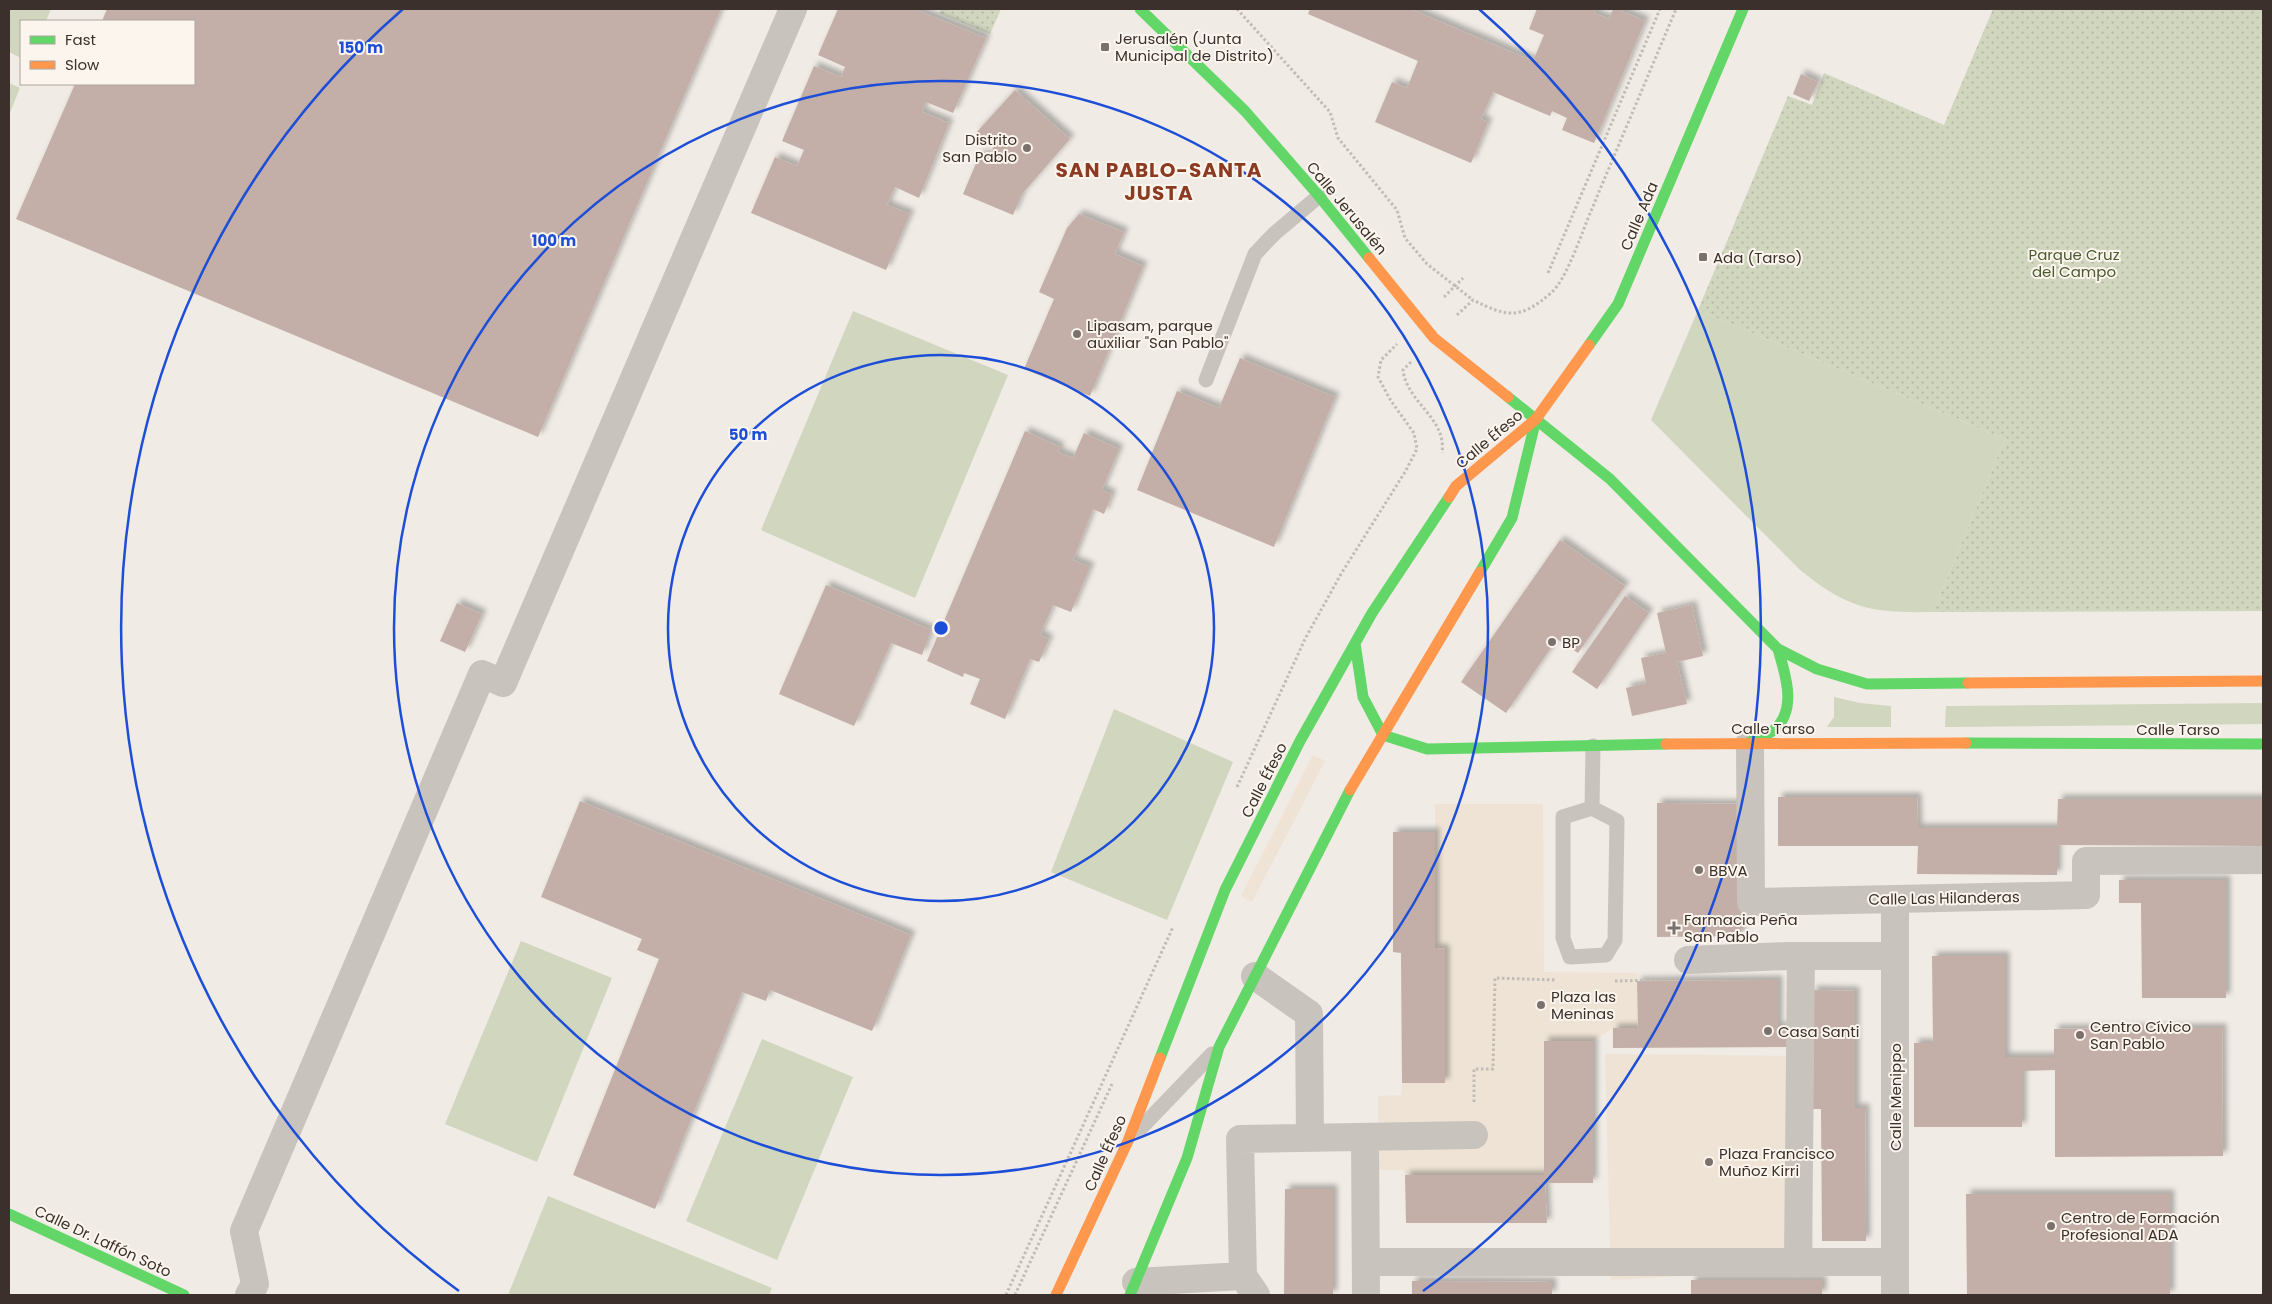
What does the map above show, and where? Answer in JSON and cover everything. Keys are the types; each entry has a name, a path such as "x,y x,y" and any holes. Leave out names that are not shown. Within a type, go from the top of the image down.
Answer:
{"street":[{"path":"249,1295 255,1284 244,1231 482,674 503,683 793,9"},
{"name":"Calle Jerusalén","path":"1140,9 1245,111 1319,196 1434,338 1536,419"},
{"name":"Calle Ada","path":"1536,419 1618,304 1743,9"},
{"path":"1536,419 1610,479 1778,649 1817,668 1867,684 2263,681"},
{"name":"Calle Éfeso","path":"1056,1295 1128,1142 1225,890 1297,747 1372,613 1456,486 1536,419"},
{"name":"Calle Éfeso","path":"1133,1289 1187,1158 1218,1047 1350,790 1512,518 1536,419"},
{"path":"1356,643 1363,697 1384,735"},
{"path":"1750,742 1777,727 1788,707 1788,687 1778,649"},
{"name":"Calle Tarso","path":"1384,735 1427,749 1750,742 2263,744"},
{"name":"Calle Las Hilanderas","path":"1750,742 1751,902 2086,895 2086,861 2263,860"},
{"name":"Calle Menippo","path":"1895,899 1895,1295"},
{"path":"1798,1263 1801,956"},
{"path":"1688,960 1801,956 1894,956"},
{"path":"1255,976 1309,1014 1310,1137"},
{"path":"1133,1289 1249,1285 1240,1139 1474,1135"},
{"path":"1365,1137 1366,1295"},
{"name":"Calle Dr. Laffón Soto","path":"9,1214 184,1295"},
{"path":"1366,1262 1895,1262"}],"lane":[{"path":"1206,380 1255,254 1274,234 1319,196"},
{"path":"1592,808 1593,746"},
{"path":"1592,808 1617,821 1616,940 1606,955 1570,956 1563,938 1563,817 1592,808"},
{"path":"1128,1142 1218,1047"}],"path":[{"path":"1237,9 1330,112 1338,138 1397,210 1405,238 1427,264 1473,300"},
{"path":"1548,273 1660,9"},
{"path":"1234,795 1305,639 1341,574 1405,472 1417,449 1414,433 1391,401 1378,377 1381,360 1463,278"},
{"path":"1006,1295 1173,926"},
{"path":"1474,1135 1474,1069 1493,1069 1495,978 1561,980"},
{"path":"1609,982 1666,980"}],"green space":[{"path":"9,9 51,9 46,20 20,20 20,58 9,52"},
{"path":"941,9 1001,9 990,34 939,13"},
{"name":"Parque Cruz del Campo","path":"1993,9 2263,9 2263,611 1933,612 2005,439 1698,310 1788,96 1812,105 1824,73 1944,125"},
{"path":"9,83 20,88 9,115"},
{"path":"1698,310 2005,439 1933,612 1876,609 1861,606 1832,593 1799,569 1651,420"},
{"path":"853,311 1008,375 915,598 761,530"},
{"path":"1834,697 1860,703 1891,706 1891,727 1827,727 1834,717"},
{"path":"2263,703 2263,724 1945,727 1946,706"},
{"path":"1114,709 1233,762 1167,920 1051,872"},
{"path":"521,941 612,978 537,1162 445,1124"},
{"path":"762,1039 853,1077 777,1260 686,1221"},
{"path":"548,1196 772,1288 769,1295 508,1295"}],"shaded area":[{"path":"1313,755 1325,761 1252,902 1241,896"},
{"name":"Plaza las Meninas","path":"1435,804 1543,804 1544,972 1637,973 1638,1028 1613,1028 1593,1041 1544,1041 1544,1175 1405,1175 1404,1170 1378,1170 1378,1096 1401,1095 1402,1083 1444,1083 1445,949 1435,948"},
{"name":"Plaza Francisco Muñoz Kirri","path":"1605,1054 1808,1056 1814,1269 1611,1280"}],"building":[{"path":"107,9 721,9 538,437 16,219 75,85 195,85 195,20 102,20"},
{"path":"838,9 914,9 986,38 953,113 926,102 922,112 949,123 919,198 895,187 887,205 910,214 886,270 751,213 775,157 797,166 804,150 782,141 814,66 841,77 845,67 818,55"},
{"path":"1310,9 1414,9 1533,61 1544,35 1529,29 1537,9 1596,9 1594,13 1609,19 1613,9 1617,9 1645,21 1594,143 1562,130 1567,118 1552,111 1550,116 1493,92 1481,119 1488,122 1471,163 1375,122 1392,82 1407,88 1418,61 1308,14"},
{"path":"1801,74 1818,82 1809,101 1793,94"},
{"name":"Distrito San Pablo","path":"1015,90 1070,139 1022,194 1013,215 963,194 980,154 990,156 995,143 975,134"},
{"name":"Lipasam, parque auxiliar \"San Pablo\"","path":"1079,214 1124,232 1115,254 1143,266 1090,396 1024,369 1054,299 1039,292 1067,228"},
{"path":"1240,358 1335,397 1274,547 1137,490 1177,391 1219,408"},
{"path":"1025,431 1060,447 1058,452 1073,458 1084,433 1119,449 1102,490 1112,494 1104,514 1093,509 1073,560 1090,567 1071,612 1053,605 1040,635 1049,639 1039,662 1030,659 1005,719 970,704 980,679 964,673 963,677 927,661"},
{"path":"1560,540 1625,586 1578,653 1557,639 1506,713 1461,682"},
{"path":"826,585 931,630 922,655 891,643 854,726 779,694"},
{"path":"1625,596 1649,613 1597,689 1572,672"},
{"path":"457,603 482,614 465,652 440,641"},
{"path":"1692,605 1703,656 1677,662 1687,704 1632,716 1626,688 1646,683 1641,658 1666,653 1657,613"},
{"path":"1778,797 1917,797 1918,828 2057,828 2058,799 2263,799 2263,846 2057,845 2057,875 1917,874 1918,846 1778,846"},
{"path":"580,801 911,935 872,1031 770,990 766,1001 742,992 655,1209 573,1175 659,959 637,950 642,939 541,897"},
{"name":"BBVA","path":"1657,803 1740,804 1741,936 1657,937"},
{"path":"1393,832 1435,832 1435,948 1445,949 1445,1083 1402,1083 1401,953 1393,952"},
{"path":"2119,880 2226,880 2226,998 2142,998 2141,903 2119,903"},
{"name":"Centro Cívico San Pablo","path":"1932,956 2005,956 2005,1057 2054,1057 2054,1029 2222,1028 2223,1156 2055,1157 2055,1070 2022,1071 2022,1127 1914,1127 1914,1043 1933,1043"},
{"path":"1778,980 1778,1027 1788,1027 1788,1047 1613,1048 1613,1028 1638,1028 1637,981"},
{"path":"1812,990 1855,991 1855,1108 1865,1108 1866,1241 1822,1241 1821,1109 1812,1109"},
{"path":"1544,1041 1593,1041 1593,1183 1545,1183 1547,1223 1406,1223 1405,1175 1544,1175"},
{"path":"1285,1189 1333,1189 1333,1295 1284,1295"},
{"path":"1966,1194 2170,1194 2170,1295 1967,1295"},
{"path":"1691,1280 1822,1280 1822,1295 1691,1295"},
{"path":"1412,1281 1552,1282 1552,1295 1412,1295"}],"traffic: fast":[{"path":"1140,9 1245,111 1319,196 1369,258"},
{"path":"1589,345 1618,304 1743,9"},
{"path":"1508,397 1610,479 1778,649 1817,669 1867,684 1968,683"},
{"path":"1480,572 1512,518 1536,419"},
{"path":"1160,1058 1225,890 1300,741 1372,613 1449,497"},
{"path":"1355,643 1363,697 1383,735 1427,749 1666,744"},
{"path":"1750,742 1774,730 1786,712 1788,691 1778,649"},
{"path":"1966,743 2263,744"},
{"path":"1130,1295 1187,1158 1219,1047 1350,790"},
{"path":"9,1214 184,1295"}],"traffic: slow":[{"path":"1369,258 1434,338 1508,397"},
{"path":"1449,497 1456,486 1536,419 1589,345"},
{"path":"1350,790 1480,572"},
{"path":"1968,683 2263,681"},
{"path":"1666,744 1966,743"},
{"path":"1056,1295 1128,1141 1160,1058"}],"place":[{"name":"Jerusalén (Junta Municipal de Distrito)","path":"1105,47"},
{"name":"Distrito San Pablo","path":"1027,148"},
{"name":"Ada (Tarso)","path":"1703,257"},
{"name":"Lipasam, parque auxiliar \"San Pablo\"","path":"1077,334"},
{"name":"BP","path":"1552,642"},
{"name":"BBVA","path":"1699,870"},
{"name":"Farmacia Peña San Pablo","path":"1674,928"},
{"name":"Plaza las Meninas","path":"1541,1005"},
{"name":"Casa Santi","path":"1768,1031"},
{"name":"Centro Cívico San Pablo","path":"2080,1035"},
{"name":"Plaza Francisco Muñoz Kirri","path":"1709,1162"},
{"name":"Centro de Formación Profesional ADA","path":"2051,1226"}],"district":[{"name":"SAN PABLO-SANTA JUSTA","path":"1159,182"}]}
